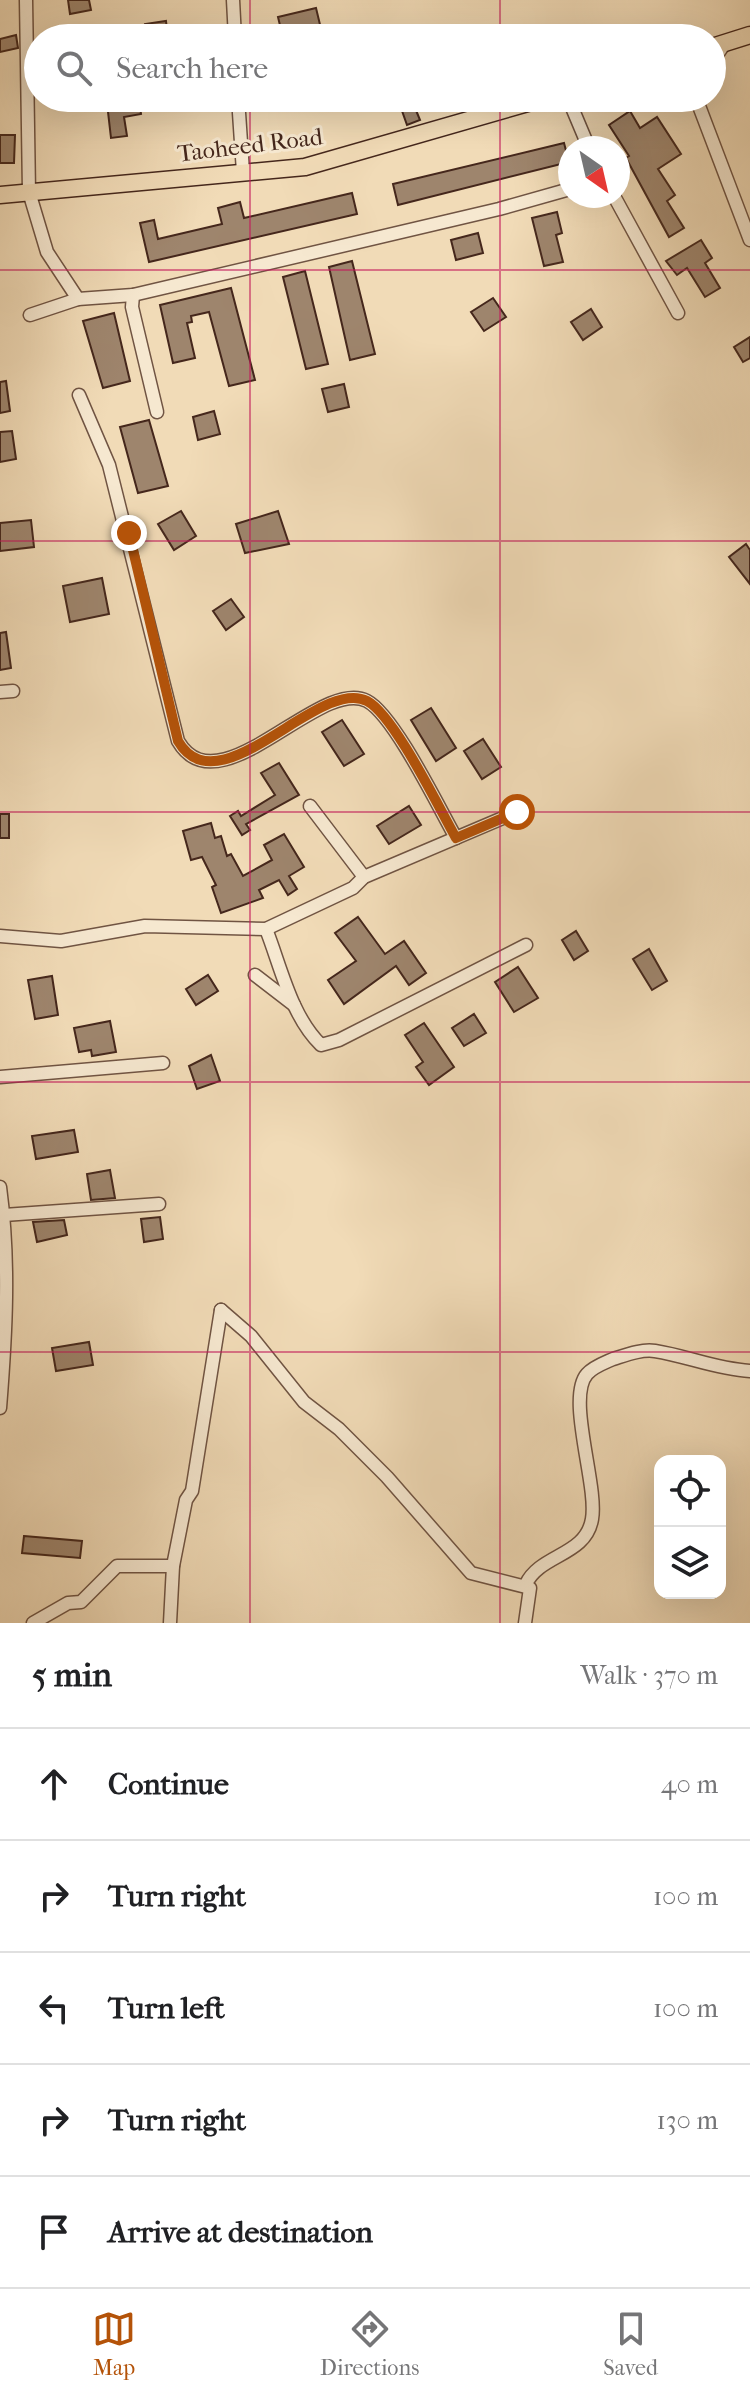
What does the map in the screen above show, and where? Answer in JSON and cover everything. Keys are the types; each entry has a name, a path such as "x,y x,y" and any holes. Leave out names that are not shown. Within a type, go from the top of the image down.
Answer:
{"main road":[{"path":"726,43 750,35"},
{"name":"Taoheed Road","path":"0,195 321,164 497,112"}],"street":[{"path":"26,0 26,24"},
{"path":"233,0 234,24"},
{"path":"28,112 29,192 47,252 78,299"},
{"path":"239,112 243,172"},
{"path":"574,112 584,136"},
{"path":"701,112 750,240"},
{"path":"30,315 78,299 133,295 558,192"},
{"path":"621,208 678,313"},
{"path":"133,295 132,307 157,412"},
{"path":"79,395 109,465 178,741 186,754 196,761 214,762 265,741 335,703 356,697 369,702 388,722 456,838"},
{"path":"310,806 364,877"},
{"path":"0,936 61,941 145,926 266,929 353,888 364,877 517,812"},
{"path":"266,929 296,1007 310,1034 321,1045 339,1040 526,945"},
{"path":"255,975 296,1007"},
{"path":"0,1077 163,1063"},
{"path":"0,1187 7,1250 2,1283 9,1302 0,1408"},
{"path":"4,1215 159,1204"},
{"path":"170,1623 173,1566 186,1500 192,1491 221,1310 251,1336 304,1402 339,1429 387,1477 464,1566 484,1578 526,1584 531,1592 525,1623"},
{"path":"526,1584 532,1571 579,1545 593,1520 591,1477 580,1407 582,1383 587,1374 629,1353 652,1351 719,1369 750,1371"},
{"path":"33,1623 68,1603 81,1602 117,1566 173,1566"}],"building":[{"path":"68,0 89,0 91,10 70,14"},
{"path":"316,8 320,24 280,24 278,17"},
{"path":"16,35 18,48 0,52 0,39"},
{"path":"108,112 141,112 124,117 127,136 111,138"},
{"path":"402,112 417,112 420,120 407,125"},
{"path":"628,112 640,128 657,117 681,154 658,169 675,195 667,201 684,228 669,237 630,165 630,136 616,136 609,125"},
{"path":"0,135 15,135 14,163 0,163"},
{"path":"558,144 558,165 398,205 393,184"},
{"path":"352,193 357,214 149,262 140,223 154,220 158,239 222,224 218,208 240,202 244,218"},
{"path":"557,212 562,233 556,235 563,262 544,266 532,218"},
{"path":"478,233 483,253 456,260 451,240"},
{"path":"701,240 712,258 705,263 720,288 705,297 687,268 677,275 666,261"},
{"path":"352,261 375,354 350,360 329,267"},
{"path":"305,271 328,364 306,369 283,277"},
{"path":"231,288 255,380 229,386 209,312 191,316 192,322 187,323 195,358 173,363 160,305"},
{"path":"493,298 506,317 484,331 471,312"},
{"path":"591,309 602,327 583,340 571,322"},
{"path":"114,313 130,381 103,388 83,321"},
{"path":"750,337 750,358 743,362 734,347"},
{"path":"6,381 10,411 0,413 0,382"},
{"path":"344,384 349,407 328,412 322,389"},
{"path":"214,411 220,434 198,440 193,417"},
{"path":"149,420 168,486 138,493 120,427"},
{"path":"12,431 16,459 0,462 0,432"},
{"path":"181,511 196,536 174,550 158,524"},
{"path":"278,511 289,544 245,553 236,524"},
{"path":"31,520 34,547 0,551 0,523"},
{"path":"746,544 750,550 750,584 729,557"},
{"path":"102,578 109,614 70,622 63,586"},
{"path":"231,599 244,617 226,630 213,611"},
{"path":"6,632 11,668 0,670 0,633"},
{"path":"431,708 456,748 436,761 411,720"},
{"path":"342,720 364,754 344,766 322,732"},
{"path":"483,739 501,767 482,779 464,751"},
{"path":"279,763 299,795 246,824 250,830 242,835 230,816 238,811 241,816 275,795 261,773"},
{"path":"409,806 421,825 389,844 377,826"},
{"path":"0,814 9,814 9,838 0,838"},
{"path":"211,823 215,838 221,836 227,856 231,854 243,876 272,860 264,845 284,834 304,867 289,876 297,889 288,895 279,880 259,890 263,898 221,913 212,887 216,885 202,857 191,860 183,831"},
{"path":"358,917 385,954 404,941 426,973 409,985 396,966 344,1004 328,980 356,961 335,933"},
{"path":"576,931 588,951 574,960 562,940"},
{"path":"649,949 667,981 652,990 633,959"},
{"path":"518,967 538,998 514,1012 495,982"},
{"path":"208,975 218,991 196,1005 186,989"},
{"path":"52,976 58,1015 35,1019 28,980"},
{"path":"474,1014 486,1033 464,1046 452,1028"},
{"path":"110,1021 116,1052 92,1056 91,1050 79,1052 74,1028"},
{"path":"424,1023 454,1067 429,1085 416,1067 423,1062 405,1035"},
{"path":"211,1055 220,1081 197,1089 189,1066"},
{"path":"74,1130 78,1152 36,1159 32,1136"},
{"path":"110,1170 115,1198 91,1200 87,1174"},
{"path":"160,1217 163,1239 144,1242 141,1219"},
{"path":"64,1220 67,1235 37,1242 33,1222"},
{"path":"89,1342 93,1365 56,1371 52,1348"},
{"path":"24,1536 82,1541 80,1558 22,1553"}],"route":[{"path":"129,533 178,741 186,754 196,761 214,762 265,741 335,703 356,697 369,702 388,722 456,838 517,812"}]}
